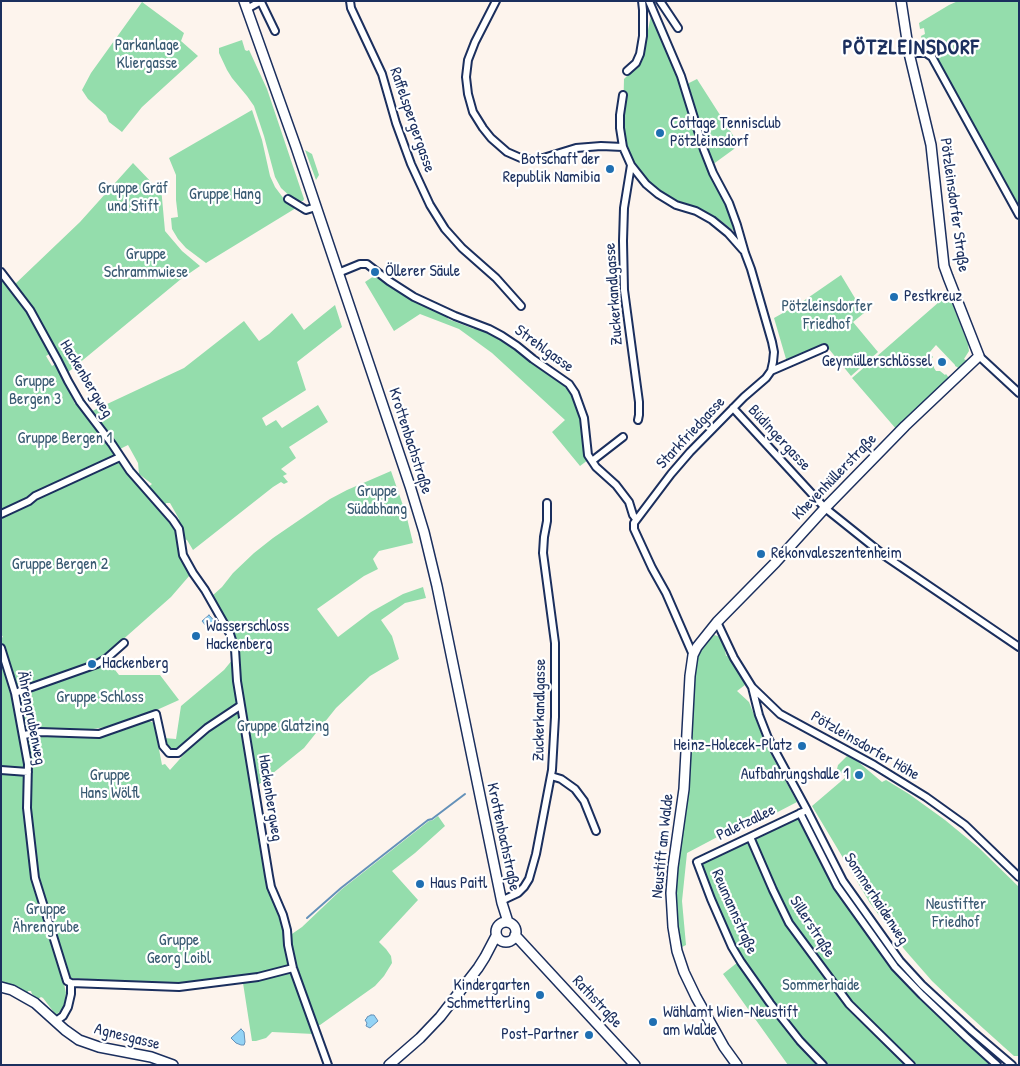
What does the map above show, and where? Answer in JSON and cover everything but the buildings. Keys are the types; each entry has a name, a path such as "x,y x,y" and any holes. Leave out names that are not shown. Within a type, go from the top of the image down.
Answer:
{"street":[{"name":"Raffelspergergasse","path":"350,1 382,74 396,123 411,164 430,205 445,229 462,248 496,278 521,306"},
{"path":"496,1 475,42 468,60 466,77 473,112 482,128 507,152 523,159 540,159 576,148 623,147"},
{"path":"627,71 636,63 640,54 644,22 642,1"},
{"path":"649,1 681,76 713,173 729,203 737,225 772,342 774,352 771,371"},
{"path":"660,1 678,28"},
{"name":"Pötzleinsdorfer Straße","path":"901,1 909,53 931,145 944,266 979,356 1019,393"},
{"path":"246,5 261,2 276,32"},
{"name":"Krottenbachstraße","path":"246,5 316,206 424,532 437,586 502,902 504,922"},
{"path":"909,53 926,53 932,57 1019,215"},
{"path":"623,95 620,122 623,147 631,165 646,184 658,194 676,205 696,211 712,220 728,233 745,253"},
{"name":"Zuckerkandlgasse","path":"631,165 624,208 624,290 640,402 638,420"},
{"path":"288,199 306,210 316,206"},
{"name":"Strehlgasse","path":"338,274 360,264 367,264 414,297 502,336 569,384 581,407 586,430 588,455 592,461"},
{"name":"Hackenbergweg","path":"1,272 30,310 80,402 130,471 179,529 183,555 230,634 235,649 236,681 271,887 283,915 293,968 328,1065"},
{"name":"Starkfriedgasse","path":"636,519 690,452 771,371 824,348"},
{"name":"Khevenhüllerstraße","path":"717,622 905,426 979,356"},
{"name":"Büdingergasse","path":"733,408 825,508 885,556 1019,647"},
{"path":"623,437 592,461 616,485 629,502 636,519 634,529 666,593 693,655"},
{"path":"1,514 29,501 35,496 120,457"},
{"name":"Zuckerkandlgasse","path":"502,902 518,893 529,879 536,854 551,776 555,717 555,642 543,553 547,504"},
{"name":"Neustift am Walde","path":"717,622 693,655 690,676 684,789 671,893 677,951 684,972 724,1047 737,1065"},
{"name":"Pötzleinsdorfer Höhe","path":"717,622 734,658 752,687 780,714 874,765 926,797 965,826 1019,877"},
{"path":"15,693 97,664 124,643"},
{"name":"Ährengrubenweg","path":"1,648 15,693 24,735 28,772 27,808 35,878 67,981 71,983"},
{"name":"Sommerhaidenweg","path":"752,687 759,715 768,738 844,881 900,961 928,991 1012,1065"},
{"path":"24,735 40,732 99,734 156,714 163,746 169,753 178,753 206,728 240,706"},
{"path":"1,770 28,772"},
{"path":"551,776 561,779 575,789 584,802 596,831"},
{"name":"Paletzallee","path":"698,862 807,810"},
{"path":"800,813 837,886 895,966 922,995 997,1065"},
{"name":"Sillerstraße","path":"750,837 790,923 849,1004 911,1065"},
{"name":"Reumannstraße","path":"698,862 711,899 740,962 800,1041 823,1065"},
{"path":"389,1065 440,1016 485,957 506,938 496,929 504,922"},
{"name":"Rathstraße","path":"504,922 512,924 516,931 506,938"},
{"name":"Rathstraße","path":"506,938 524,944 634,1065"},
{"path":"56,1021 63,1016 68,1007 71,983 179,988 258,977 293,968"},
{"name":"Agnesgasse","path":"1,987 12,990 35,1003 70,1034 86,1043 151,1057 173,1065"}],"green space":[{"path":"958,1 1019,1 1019,207 931,50 931,45 923,44 921,36 925,34 924,28 920,29 919,23"},
{"name":"Parkanlage Kliergasse","path":"142,2 184,33 181,41 198,56 142,107 122,132 109,122 106,115 88,99 82,90 91,73"},
{"name":"Cottage Tennisclub Pötzleinsdorf","path":"651,15 676,68 705,163 729,209 734,231 717,218 697,207 675,200 659,191 647,180 633,162 626,148 623,118 624,79 642,61"},
{"path":"242,40 245,50 249,50 267,89 304,199 303,201 294,200 281,188 275,177 254,106 232,78 219,53 219,48"},
{"path":"697,79 737,143 734,149 712,165 687,86"},
{"name":"Gruppe Hang","path":"252,110 262,140 270,176 284,199 296,208 206,263 186,248 172,229 171,218 178,217 176,175 169,158"},
{"path":"305,150 312,154 319,175 316,180"},
{"path":"133,163 154,185 161,187 165,231 182,251 200,266 181,279 66,374 14,285 80,222"},
{"path":"1,275 27,309 51,353 46,356 52,366 57,363 75,404 78,403 90,412 184,368 244,321 259,341 292,313 304,330 335,305 342,327 297,362 306,390 262,418 266,426 276,420 282,428 318,405 328,422 289,447 296,458 281,469 287,474 283,476 288,482 284,484 281,482 273,487 193,550 187,540 184,539 184,534 177,523 179,519 170,503 166,503 165,508 147,488 152,484 139,474 138,463 128,445 118,450 176,528 190,575 171,597 102,658 86,666 16,690 1,641 3,637 1,634"},
{"name":"Pötzleinsdorfer Friedhof","path":"841,275 864,313 853,322 878,352 851,376 824,343 788,360 786,359 774,318 799,304"},
{"path":"374,276 381,277 447,315 448,319 474,329 476,325 493,333 567,384 581,412 588,460 580,466 552,432 565,420 492,353 459,329 420,314 394,331 365,282"},
{"path":"950,298 968,344 969,351 964,359 967,361 954,372 958,368 936,345 929,353 933,357 930,360 936,371 946,374 949,378 897,430 852,378 939,302"},
{"path":"391,471 406,514 413,543 379,551 373,559 378,569 364,576 317,609 338,637 371,612 403,594 423,587 426,598 405,603 381,620 392,636 399,659 370,676 336,708 304,748 257,786 247,720 238,680 237,642 229,624 212,596 254,553 273,538 330,499"},
{"path":"714,635 718,636 724,644 726,656 726,653 728,653 745,685 737,691 749,702 765,743 797,802 747,828 742,824 687,853 682,901 686,945 682,947 680,946 676,922 674,889 685,816 695,667 697,657 702,648 709,638"},
{"path":"1,655 12,690 15,706 13,707 23,745 25,769 1,768"},
{"path":"233,659 236,703 206,725 182,747 175,750 169,748 165,744 164,738 176,739 181,706 224,670"},
{"path":"108,661 119,675 160,675 179,700 130,722 61,733 60,736 104,736 147,720 154,723 162,765 165,764 170,770 195,742 209,730 237,712 240,713 268,889 280,916 289,963 285,967 255,974 180,984 63,979 66,993 64,1008 56,1015 43,998 38,999 31,991 28,991 28,993 1,981 1,773 24,773 31,826 30,758 18,698 21,695"},
{"name":"Neustifter Friedhof","path":"847,756 856,760 882,782 886,780 945,820 979,848 1019,887 1019,1056 1014,1056 954,1002 932,981 904,949 870,903 812,806 846,777 837,769 838,765"},
{"name":"Sommerhaide","path":"799,811 838,886 896,966 999,1065 788,1065 723,974 738,962 695,860"},
{"path":"438,816 445,826 392,871 418,900 379,942 391,956 392,963 375,986 320,1025 317,1025 293,957 289,936 302,927 342,889"},
{"path":"289,973 293,975 314,1034 272,1032 266,1038 252,1041 243,983"}],"water":[{"path":"209,615 218,625 211,632 202,621"},
{"path":"374,1015 378,1021 370,1028 366,1026 365,1020"},
{"path":"241,1029 244,1032 244,1045 236,1043 231,1038"}],"waterway":[{"path":"307,918 341,888 428,820 465,794"}],"place":[{"name":"Cottage Tennisclub Pötzleinsdorf","path":"660,133"},
{"name":"Botschaft der Republik Namibia","path":"610,169"},
{"name":"Öllerer Säule","path":"375,272"},
{"name":"Pestkreuz","path":"894,297"},
{"name":"Geymüllerschlössel","path":"942,362"},
{"name":"Rekonvaleszentenheim","path":"761,554"},
{"name":"Wasserschloss Hackenberg","path":"196,636"},
{"name":"Hackenberg","path":"92,664"},
{"name":"Heinz-Holecek-Platz","path":"802,746"},
{"name":"Aufbahrungshalle 1","path":"859,775"},
{"name":"Haus Paitl","path":"420,884"},
{"name":"Kindergarten Schmetterling","path":"540,995"},
{"name":"Wählamt Wien-Neustift am Walde","path":"653,1022"},
{"name":"Post-Partner","path":"589,1035"}],"district":[{"name":"PÖTZLEINSDORF","path":"911,48"}],"park label":[{"name":"Gruppe Gräf und Stift","path":"133,198"},
{"name":"Gruppe Schrammwiese","path":"146,264"},
{"name":"Gruppe Bergen 3","path":"35,391"},
{"name":"Gruppe Bergen 1","path":"65,439"},
{"name":"Gruppe Südabhang","path":"377,501"},
{"name":"Gruppe Bergen 2","path":"60,565"},
{"name":"Gruppe Schloss","path":"100,698"},
{"name":"Gruppe Glatzing","path":"283,727"},
{"name":"Gruppe Hans Wölfl","path":"110,785"},
{"name":"Gruppe Ährengrube","path":"46,919"},
{"name":"Gruppe Georg Loibl","path":"179,950"}]}
